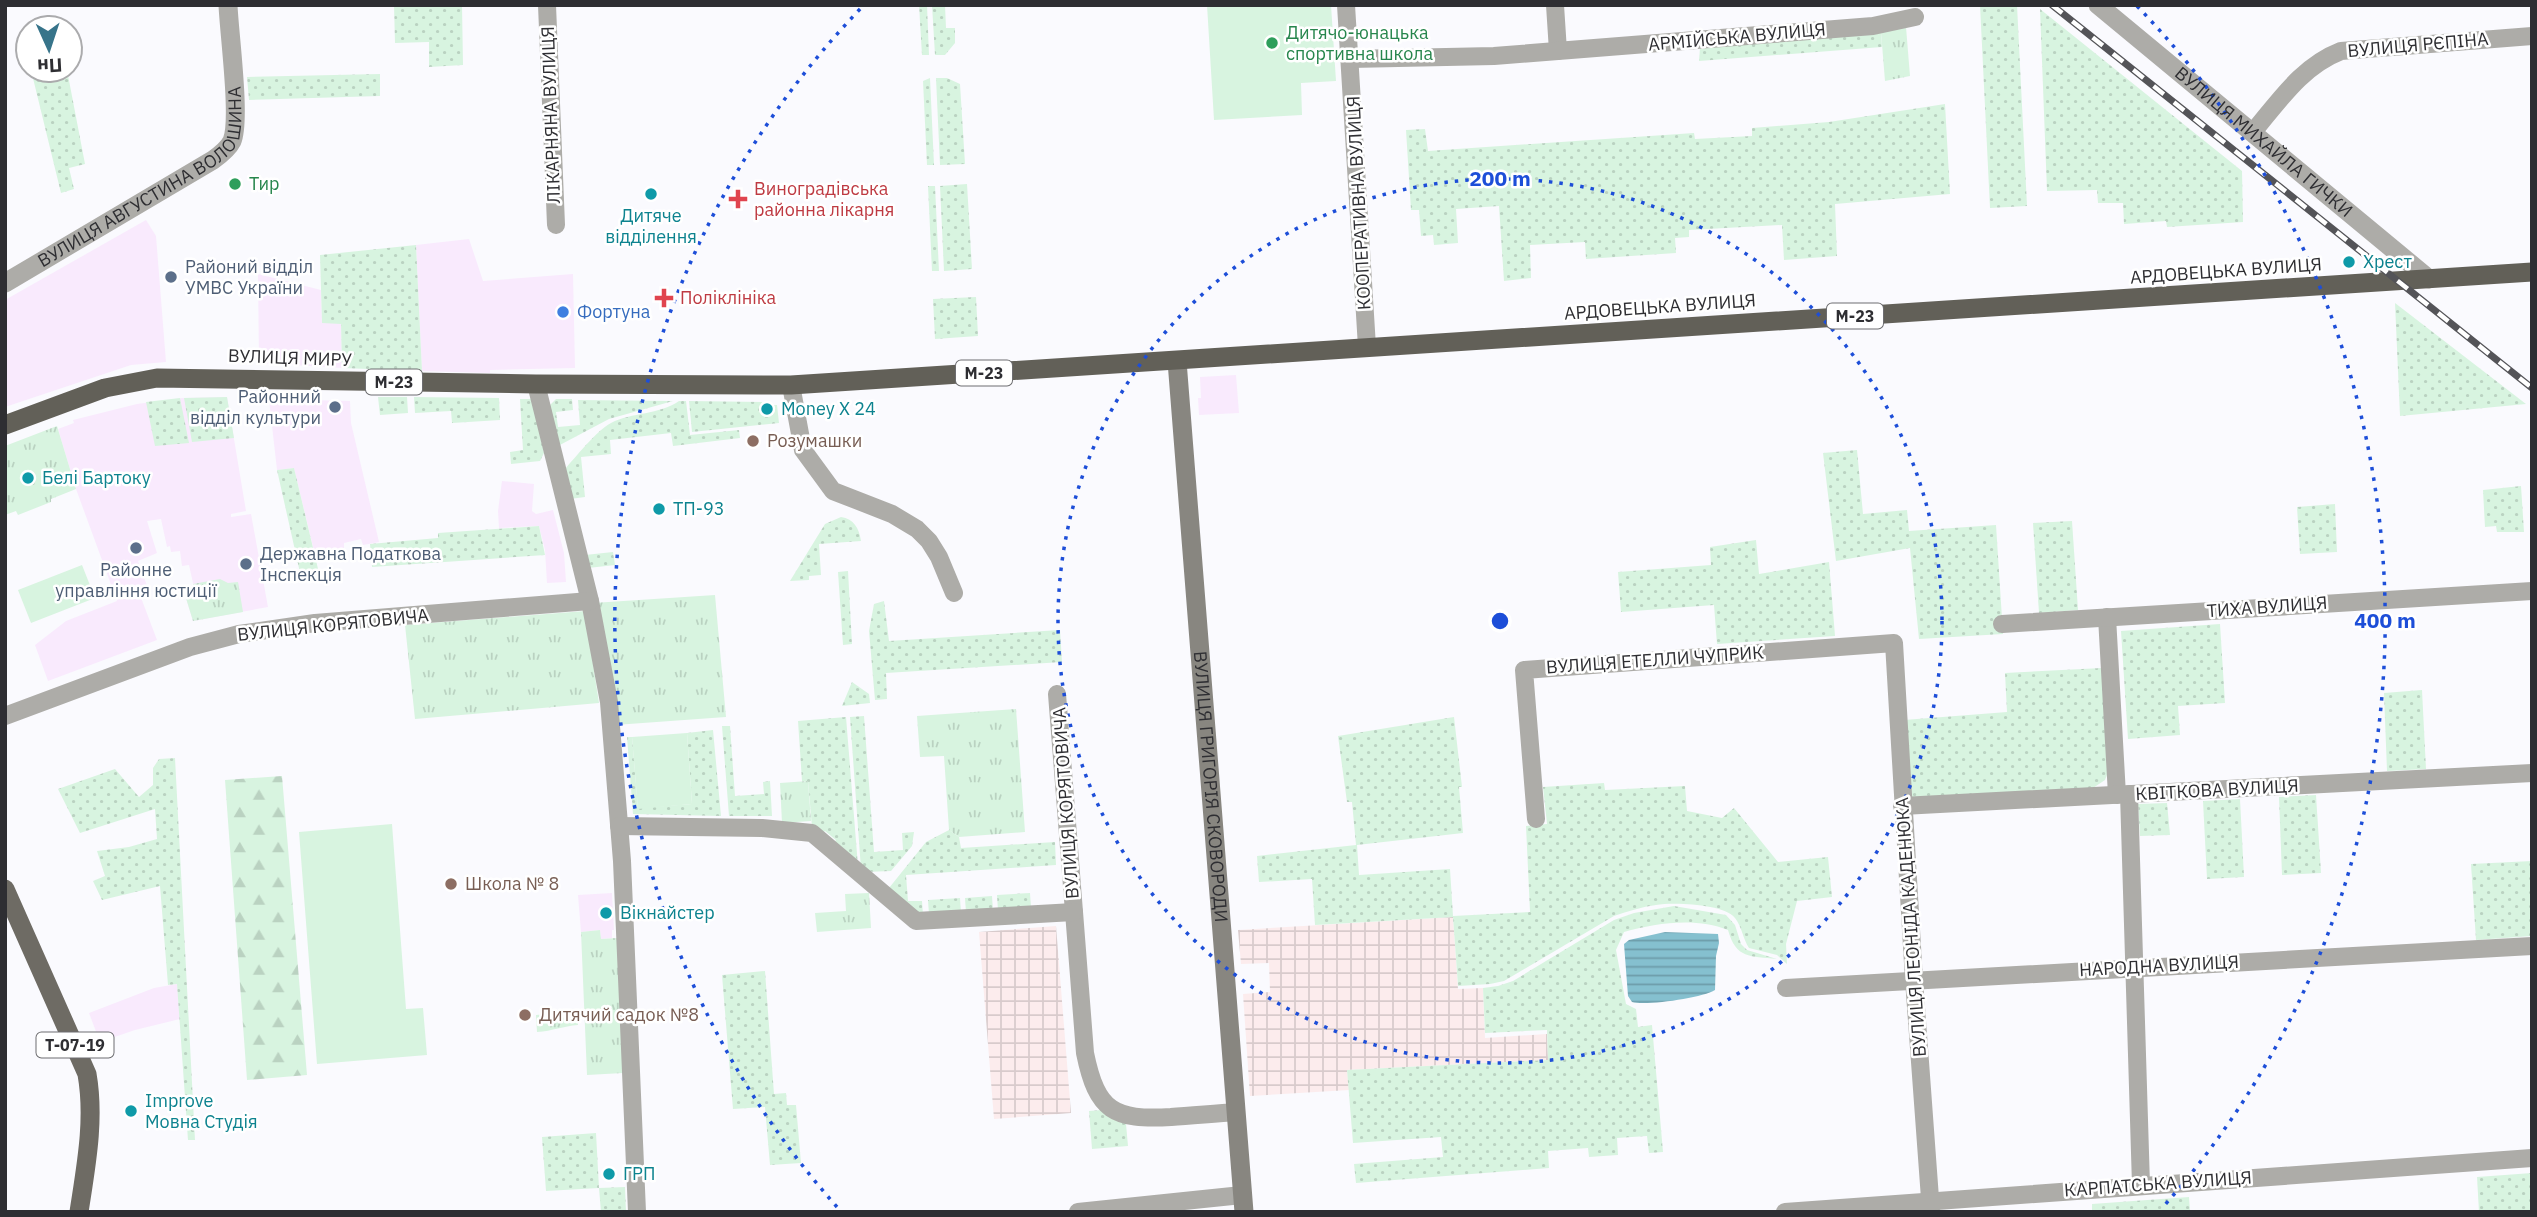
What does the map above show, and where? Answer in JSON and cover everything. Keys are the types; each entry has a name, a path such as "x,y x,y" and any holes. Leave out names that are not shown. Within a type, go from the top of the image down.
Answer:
{"highway":[{"name":"АРДОВЕЦЬКА ВУЛИЦЯ","path":"791,385 2532,272"},
{"name":"ВУЛИЦЯ МИРУ","path":"5,425 105,388 157,378 791,385"}],"main road":[{"name":"ВУЛИЦЯ ГРИГОРІЯ СКОВОРОДИ","path":"1177,360 1243,1203"},
{"name":"Т-07-19","path":"5,889 87,1074 90,1131 79,1211"}],"street":[{"name":"ВУЛИЦЯ АВГУСТИНА ВОЛОШИНА","path":"5,283 213,160 228,148 235,121 228,5"},
{"name":"ЛІКАРНЯНА ВУЛИЦЯ","path":"547,5 556,225"},
{"name":"КООПЕРАТИВНА ВУЛИЦЯ","path":"1346,5 1367,347"},
{"path":"1555,5 1558,51"},
{"name":"ВУЛИЦЯ МИХАЙЛА ГИЧКИ","path":"2098,5 2429,279"},
{"name":"АРМІЙСЬКА ВУЛИЦЯ","path":"1350,59 1494,56 1873,26 1915,17"},
{"name":"ВУЛИЦЯ РЄПІНА","path":"2253,132 2316,62 2341,51 2532,36"},
{"path":"536,384 590,601 609,702 619,826 637,1212"},
{"path":"791,385 803,450 834,491 892,514 917,529 939,557 954,593"},
{"name":"ТИХА ВУЛИЦЯ","path":"2002,624 2532,590"},
{"name":"ВУЛИЦЯ КОРЯТОВИЧА","path":"5,716 190,647 239,634 324,622 590,601"},
{"path":"2108,617 2134,967 2141,1185"},
{"name":"ВУЛИЦЯ ЛЕОНІДА КАДЕНЮКА","path":"1894,643 1913,980 1931,1206"},
{"name":"ВУЛИЦЯ ЕТЕЛЛИ ЧУПРИК","path":"1536,819 1524,670 1894,643"},
{"name":"ВУЛИЦЯ КОРЯТОВИЧА","path":"1058,694 1085,1053 1094,1087 1110,1108 1130,1118 1236,1112"},
{"name":"КВІТКОВА ВУЛИЦЯ","path":"1902,806 2532,773"},
{"name":"ВУЛИЦЯ КОРЯТОВИЧА","path":"619,826 762,828 811,833 916,921 1074,912"},
{"name":"НАРОДНА ВУЛИЦЯ","path":"1786,988 2532,946"},
{"name":"КАРПАТСЬКА ВУЛИЦЯ","path":"1785,1212 1931,1206 2141,1185 2532,1158"},
{"path":"1078,1212 1243,1203"},
{"path":"79,1211 85,1212"}],"shaded area":[{"path":"146,220 156,236 166,362 131,365 5,407 5,300"},
{"path":"469,239 483,281 573,274 575,368 490,370 490,373 422,371 416,245"},
{"path":"258,274 321,290 322,323 341,323 342,368 259,363"},
{"path":"1236,375 1239,413 1199,415 1200,377"},
{"path":"227,397 246,511 231,514 231,517 251,514 268,607 193,621 185,595 195,592 189,565 182,566 180,551 171,552 170,546 167,547 161,519 147,521 157,553 138,561 149,591 140,595 157,640 48,681 35,645 66,621 117,601 76,489 58,429 74,423 73,420 137,404 182,398"},
{"path":"269,399 350,401 351,423 379,542 363,545 361,539 344,543 344,548 333,551 334,555 316,559 294,468 277,470"},
{"path":"502,481 534,484 532,511 536,514 553,510 564,553 566,582 547,583 545,550 539,526 499,528"},
{"path":"612,893 612,938 601,939 600,930 581,932 578,895"},
{"path":"1453,917 1458,989 1483,988 1485,1038 1547,1034 1548,1060 1347,1070 1349,1090 1250,1096 1243,994 1270,992 1269,963 1241,964 1238,930"},
{"path":"1056,926 1071,1113 994,1119 979,932"},
{"path":"177,984 180,1019 100,1042 89,1013 154,988"}],"green space":[{"path":"394,5 462,5 463,65 429,67 429,42 395,43"},
{"path":"919,5 927,5 929,55 922,55"},
{"path":"932,5 945,5 946,28 955,28 955,43 945,55 935,55"},
{"name":"Дитячо-юнацька спортивна школа","path":"1207,5 1331,5 1336,81 1301,83 1302,115 1214,120"},
{"path":"1980,5 2017,5 2027,206 1990,208"},
{"path":"2040,9 2242,171 2243,222 2167,227 2166,221 2124,224 2123,203 2098,203 2097,190 2047,191"},
{"path":"1906,27 1910,76 1885,81 1881,32"},
{"path":"1881,32 1882,47 1699,61 1700,48"},
{"path":"380,74 380,96 249,100 247,77"},
{"path":"930,78 934,165 927,165 923,81"},
{"path":"936,78 947,78 960,84 965,164 940,165"},
{"path":"34,84 70,84 85,164 69,168 74,189 61,193"},
{"path":"1945,104 1950,194 1835,204 1837,256 1784,260 1782,225 1689,230 1689,237 1675,238 1676,253 1586,259 1585,242 1530,245 1531,278 1504,281 1499,206 1456,209 1458,243 1434,245 1433,235 1421,236 1419,210 1411,210 1406,130 1425,129 1428,151 1694,133 1695,139 1752,136 1752,128 1829,122"},
{"path":"967,184 972,269 944,271 940,186"},
{"path":"928,186 935,186 939,271 932,271"},
{"path":"416,245 422,371 342,368 341,324 322,323 320,255"},
{"path":"976,297 978,336 935,339 933,299"},
{"path":"2395,303 2526,404 2400,416"},
{"path":"227,397 234,438 192,442 184,398"},
{"path":"378,397 407,397 408,413 380,415"},
{"path":"414,397 499,398 500,420 452,423 451,411 415,413"},
{"path":"180,398 189,443 155,446 146,402"},
{"path":"520,399 531,399 534,403 544,453 540,461 511,464 510,452 523,450"},
{"path":"556,399 572,399 573,410 556,412 558,427 580,425 578,400 673,401 609,419 558,446 550,405"},
{"path":"679,401 686,401 690,435 739,430 740,438 673,446 671,433 610,440 611,454 581,457 585,497 570,499 564,470 599,432 619,419 663,409"},
{"path":"689,401 763,402 763,413 772,413 772,405 777,405 779,423 692,432"},
{"path":"57,426 76,489 18,515 16,511 5,515 5,446"},
{"path":"1857,450 1863,514 1907,510 1909,531 1996,525 2003,634 1919,639 1910,548 1836,561 1823,453"},
{"path":"294,468 319,573 301,577 277,470"},
{"path":"2521,486 2524,532 2497,532 2496,526 2485,527 2483,490"},
{"path":"2335,504 2337,552 2300,554 2297,507"},
{"path":"841,517 855,525 861,541 819,544 821,575 809,576 809,580 790,581 825,524"},
{"path":"2072,521 2078,610 2039,613 2033,523"},
{"path":"539,526 545,555 372,567 370,544 438,538 438,533"},
{"path":"1756,540 1759,574 1829,562 1835,636 1717,644 1714,605 1621,612 1618,572 1711,565 1710,547"},
{"path":"613,552 615,565 588,568 585,555"},
{"path":"82,565 95,598 31,623 18,590"},
{"path":"848,571 852,644 843,645 838,572"},
{"path":"220,579 228,583 238,582 243,612 193,621 185,595 195,592 193,584"},
{"path":"715,595 726,717 615,725 593,603"},
{"path":"884,601 889,641 1060,630 1062,662 886,673 887,699 875,700 869,631 874,604"},
{"path":"585,611 599,703 415,719 405,625"},
{"path":"2220,624 2225,703 2178,706 2180,735 2128,739 2121,631"},
{"path":"2102,668 2108,772 2105,780 2093,788 1914,798 1909,795 1904,720 2007,712 2005,673"},
{"path":"852,682 869,694 870,703 842,706"},
{"path":"2422,690 2426,769 2387,771 2384,693"},
{"path":"1016,709 1025,832 959,837 949,830 944,756 920,757 917,716"},
{"path":"864,716 874,852 903,850 902,833 914,832 912,846 891,871 865,872 861,869 850,717"},
{"path":"846,717 858,866 833,845 836,840 825,831 821,834 812,827 808,781 802,781 798,721"},
{"path":"1454,717 1462,787 1459,787 1463,833 1357,845 1359,875 1450,869 1453,916 1530,912 1526,826 1547,824 1543,787 1604,783 1605,790 1685,786 1687,811 1722,818 1734,808 1778,862 1828,857 1832,897 1797,901 1786,944 1787,964 1777,955 1749,948 1735,918 1729,913 1698,905 1664,904 1614,916 1504,981 1458,986 1453,917 1315,925 1312,879 1259,882 1257,856 1356,845 1352,802 1347,802 1338,736"},
{"path":"722,726 730,726 735,796 764,794 763,782 770,781 772,816 729,816"},
{"path":"713,730 721,816 633,814 627,737 632,737 638,808 692,804 687,733"},
{"path":"687,733 692,804 638,809 632,737"},
{"path":"175,758 195,1140 188,1140 177,984 168,985 160,886 102,900 93,881 105,876 97,851 129,847 157,839 155,809 80,833 58,789 115,769 139,797 153,785 153,768 159,759"},
{"path":"282,776 307,1075 247,1080 225,780"},
{"path":"808,781 811,821 782,823 780,783"},
{"path":"2316,795 2321,873 2282,875 2279,797"},
{"path":"2240,799 2244,877 2207,879 2203,801"},
{"path":"2167,803 2170,835 2140,836 2138,804"},
{"path":"392,824 406,1009 423,1008 427,1055 317,1064 299,832"},
{"path":"949,830 959,837 961,848 1055,842 1056,865 906,875 908,901 922,901 923,915 919,915 889,888 926,842"},
{"path":"2532,861 2532,936 2476,940 2471,864"},
{"path":"869,893 871,928 817,932 815,913 846,911 845,894"},
{"path":"1030,893 1031,908 998,911 997,895"},
{"path":"992,896 993,911 966,913 965,898"},
{"path":"960,898 961,913 929,915 928,900"},
{"path":"1674,906 1726,915 1735,925 1741,944 1747,950 1777,959 1745,954 1735,946 1728,930 1716,926 1663,924 1624,932 1616,950 1626,1004 1636,1009 1638,1027 1652,1025 1663,1152 1649,1153 1647,1136 1617,1138 1618,1155 1589,1157 1588,1148 1548,1151 1549,1168 1356,1183 1354,1164 1443,1157 1441,1137 1353,1143 1347,1070 1548,1060 1547,1030 1485,1033 1483,988 1513,981 1614,920 1634,913"},
{"path":"600,930 601,939 617,938 623,1073 587,1075 581,932"},
{"path":"765,971 774,1094 786,1093 787,1105 796,1105 801,1163 770,1165 765,1107 733,1109 722,975"},
{"path":"558,1013 564,1018 578,1017 578,1025 537,1032 536,1015"},
{"path":"1102,1110 1126,1124 1128,1146 1092,1149 1089,1111"},
{"path":"596,1133 599,1188 546,1191 542,1137"},
{"path":"2532,1173 2532,1212 2479,1212 2477,1177"},
{"path":"625,1187 626,1212 601,1212 599,1188"},
{"path":"2189,1197 2190,1212 2092,1212 2092,1204"}],"water":[{"path":"1665,932 1718,934 1715,990 1674,1001 1632,1002 1628,996 1624,944 1629,940"}],"railway":[{"path":"2052,5 2532,388"}],"place":[{"name":"Дитячо-юнацька спортивна школа","path":"1272,43"},
{"name":"Тир","path":"235,184"},
{"name":"Дитяче відділення","path":"651,194"},
{"name":"Виноградівська районна лікарня","path":"738,199"},
{"name":"Хрест","path":"2349,262"},
{"name":"Районий відділ УМВС України","path":"171,277"},
{"name":"Поліклініка","path":"664,298"},
{"name":"Фортуна","path":"563,312"},
{"name":"Районний відділ культури","path":"335,407"},
{"name":"Money X 24","path":"767,409"},
{"name":"Розумашки","path":"753,441"},
{"name":"Белі Бартоку","path":"28,478"},
{"name":"ТП-93","path":"659,509"},
{"name":"Районне управління юстиції","path":"136,548"},
{"name":"Державна Податкова Інспекція","path":"246,564"},
{"name":"Школа № 8","path":"451,884"},
{"name":"Вікнайстер","path":"606,913"},
{"name":"Дитячий садок №8","path":"525,1015"},
{"name":"Improve Мовна Студія","path":"131,1111"},
{"name":"ГРП","path":"609,1174"}]}
